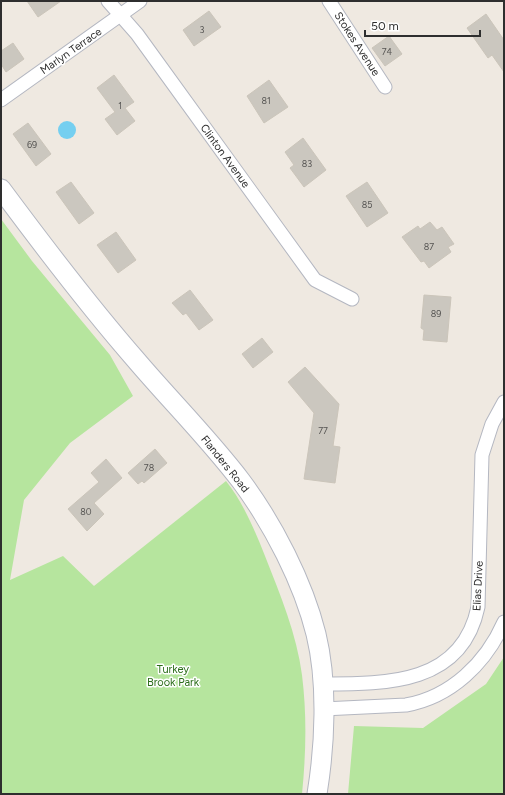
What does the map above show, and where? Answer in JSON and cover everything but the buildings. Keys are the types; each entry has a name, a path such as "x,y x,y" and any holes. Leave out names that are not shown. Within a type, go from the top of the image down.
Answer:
{"main road":[{"name":"Flanders Road","path":"1,189 92,308 222,458 263,512 286,555 316,634 323,684 320,768 317,794"}],"street":[{"name":"Clinton Avenue","path":"108,1 137,34 315,280 352,299"},
{"name":"Marlyn Terrace","path":"1,100 140,1"},
{"name":"Stokes Avenue","path":"329,1 385,87"},
{"name":"Elias Drive","path":"323,684 359,684 392,681 423,674 447,660 469,634 475,620 478,607 482,455 492,424 504,402"},
{"path":"323,710 406,705 430,699 454,686 467,674 493,642 504,622"}],"green space":[{"name":"Turkey Brook Park","path":"1,219 32,261 110,355 133,396 70,443 24,500 10,580 63,556 94,586 226,481 243,507 257,537 282,600 300,660 304,690 305,720 302,794 1,794"},
{"path":"504,657 504,794 348,794 354,726 423,728 486,684"}],"water":[{"path":"67,121 73,124 76,130 73,136 67,139 61,136 58,130 61,124"}]}
